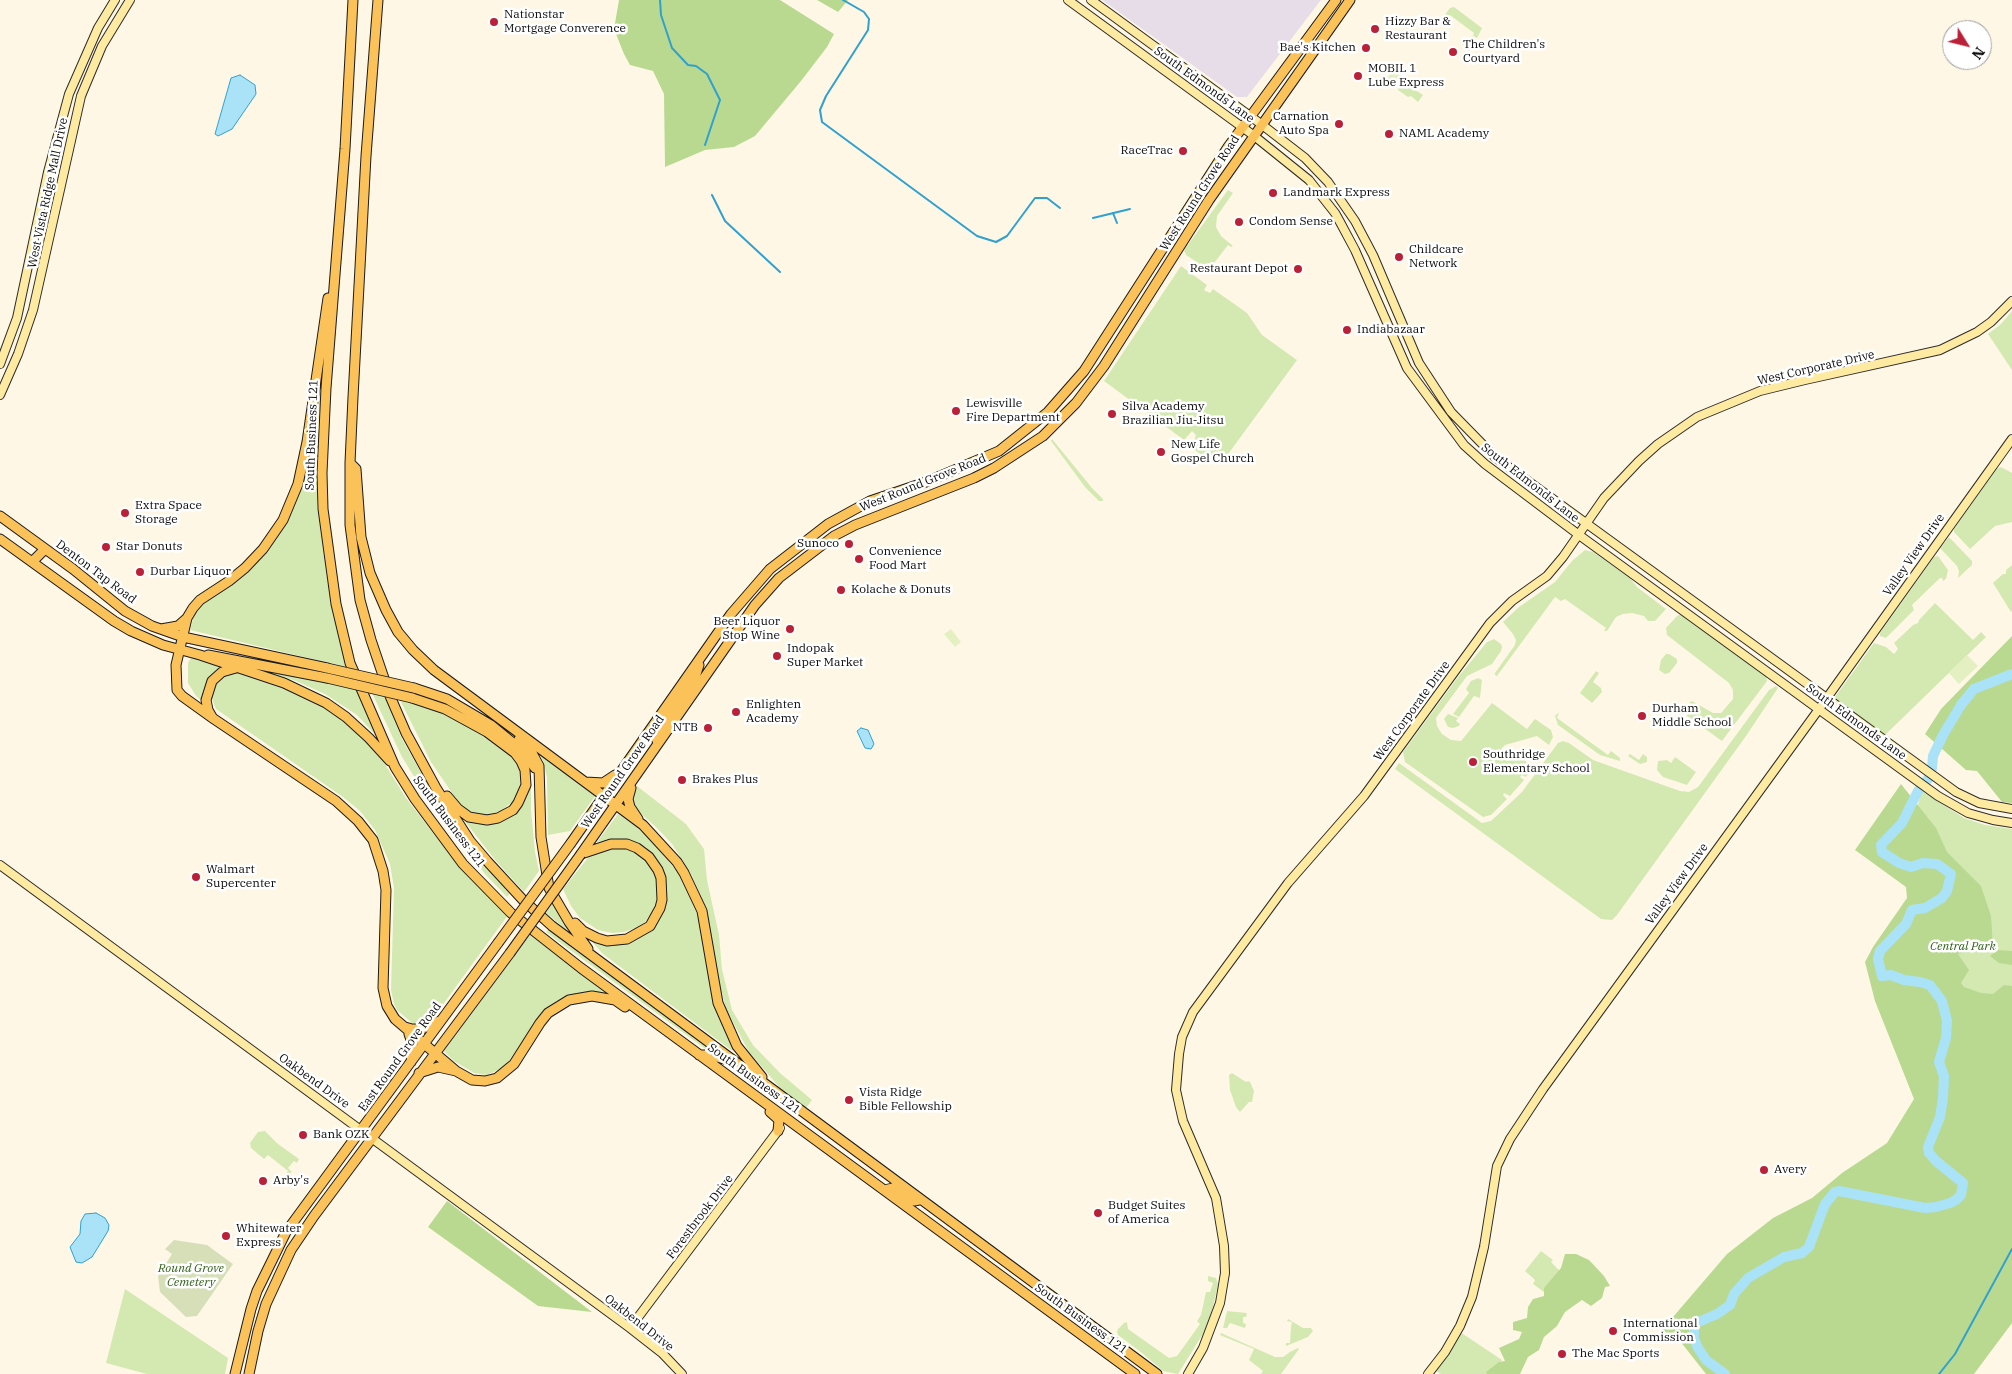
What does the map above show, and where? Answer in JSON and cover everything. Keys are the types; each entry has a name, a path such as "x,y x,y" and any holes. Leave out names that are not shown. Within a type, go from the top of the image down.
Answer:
{"main road":[{"name":"South Business 121","path":"353,0 322,473 324,522 336,604 350,663 395,767 415,799 463,864 511,913 581,968 1135,1374"},
{"name":"South Business 121","path":"378,0 366,156 350,463 350,525 360,600 371,640 390,696 406,733 436,788 470,841 507,883 552,926 1157,1374"},
{"name":"West Round Grove Road","path":"498,943 571,843 731,614 770,569 828,524 870,501 926,482 998,451 1048,412 1084,371 1242,127 1336,0"},
{"name":"West Round Grove Road","path":"510,953 755,605 779,578 834,536 855,525 994,468 1043,436 1090,386 1192,225 1253,135 1350,0"},
{"path":"338,234 335,239 303,465 291,503 283,520 263,550 229,581 200,600 193,608 188,618 179,649 176,673 177,690 182,696 214,719 336,801 358,821 373,840 383,871 386,890 384,997 390,1012 412,1039 410,1065"},
{"path":"350,463 356,469 361,536 370,573 398,632 434,670 642,825 677,862 700,906 705,923 712,979 718,1003 737,1046 746,1060 781,1097"},
{"name":"Denton Tap Road","path":"0,516 125,611 161,630 183,637 414,688 447,699 490,725 519,748 540,776"},
{"path":"0,539 114,621 131,631 166,646 200,655 284,684 326,704 364,732 395,767"},
{"path":"32,562 45,549"},
{"path":"161,630 178,626 188,618"},
{"path":"166,646 176,673"},
{"path":"200,655 222,656 327,678 412,698 444,709 487,732 514,753 521,760 525,770 526,785 518,803 513,810 498,818 487,820 469,817 458,809 443,791 436,788"},
{"path":"658,744 655,736 694,680 701,658"},
{"path":"214,719 208,710 206,700 212,681 222,672 237,667"},
{"path":"475,700 479,708 507,729 532,753 539,766 541,837 546,878 554,898 582,942 596,959"},
{"path":"585,782 604,783 610,780 627,763"},
{"path":"639,771 628,799 630,807 642,825"},
{"path":"554,898 583,931 607,941 617,941 633,937 650,926 662,900 661,878 649,857 637,848 620,844 603,846 581,854"},
{"name":"East Round Grove Road","path":"235,1374 250,1309 277,1247 290,1226 498,943"},
{"name":"East Round Grove Road","path":"249,1374 266,1304 291,1250 419,1073 510,953"},
{"path":"402,1026 456,1071 472,1080 485,1081 497,1078 514,1064 548,1013 569,1000 592,996 615,1000 665,1035 701,1056 710,1055 732,1061"},
{"path":"402,1026 422,1029 441,1019 449,1011"},
{"path":"419,1073 438,1067 456,1071"},
{"path":"764,1102 767,1110 779,1120 778,1131"},
{"path":"787,1118 824,1128"},
{"path":"884,1190 893,1188 914,1201 920,1199"},
{"path":"1043,1308 1052,1297"}],"street":[{"name":"West Vista Ridge Mall Drive","path":"0,364 17,318 48,172 69,94 98,28 115,0"},
{"name":"West Vista Ridge Mall Drive","path":"0,396 28,328 45,262 81,96 102,46 130,0"},
{"name":"South Edmonds Lane","path":"1068,0 1253,135 1309,180 1335,213 1355,250 1407,368 1464,445 1498,475 1579,536 1938,796 1968,814 2012,823"},
{"name":"South Edmonds Lane","path":"1091,0 1261,124 1305,158 1318,171 1345,206 1373,255 1413,353 1450,412 1495,457 1946,785 1974,801 2012,809"},
{"path":"1335,213 1345,206"},
{"name":"West Corporate Drive","path":"1188,1374 1212,1328 1220,1303 1225,1268 1224,1246 1216,1198 1195,1144 1183,1121 1176,1090 1178,1054 1186,1025 1193,1012 1288,883 1364,796 1490,623 1512,602 1547,576 1579,536 1604,498 1658,444 1697,417 1741,398 1776,386 1940,350 1976,332 1994,320 2012,301"},
{"path":"1380,308 1392,303"},
{"path":"17,318 28,328"},
{"name":"Valley View Drive","path":"1428,1374 1445,1352 1458,1329 1472,1297 1484,1246 1498,1166 1510,1139 1543,1089 1827,698 2012,439"},
{"path":"1675,606 1683,595"},
{"name":"Oakbend Drive","path":"0,865 630,1328 662,1354 682,1374"},
{"name":"Forestbrook Drive","path":"630,1328 787,1118"}],"shaded area":[{"path":"1102,0 1321,0 1247,97 1237,97"}],"green space":[{"path":"619,0 780,0 834,34 827,47 801,81 755,136 734,147 705,150 665,167 664,94 653,71 630,65 624,54 614,29"},
{"path":"817,0 848,0 838,12"},
{"path":"1454,7 1482,28 1477,38 1473,36 1474,33 1450,15 1448,17 1444,16 1450,8"},
{"path":"1393,70 1400,75 1390,87 1384,83"},
{"path":"1402,81 1423,95 1418,102 1411,96 1408,97 1398,90 1399,82"},
{"path":"1228,190 1233,193 1217,216 1216,227 1221,236 1233,246 1228,245 1211,267 1214,270 1212,272 1186,255 1184,250"},
{"path":"1181,266 1207,285 1204,290 1210,293 1213,289 1247,313 1262,335 1297,360 1223,461 1213,463 1192,448 1196,435 1192,431 1184,440 1104,381"},
{"path":"2012,311 2012,370 1988,334 2001,324"},
{"path":"325,349 319,416 317,506 330,600 346,667 190,630 195,612 200,604 228,585 286,518"},
{"path":"1052,439 1103,501 1099,501 1085,487 1051,441"},
{"path":"2001,467 2012,473 2012,522 1995,526 1970,549 1954,532 1954,529 1996,469"},
{"path":"1949,537 1972,561 1972,565 1958,578 1959,571 1957,566 1940,548"},
{"path":"1585,550 1593,552 1630,578 1637,587 1666,609 1655,621 1648,621 1644,616 1632,613 1623,614 1616,617 1607,631 1604,631 1606,628 1565,599 1561,601 1555,597 1497,676 1495,675 1515,645 1516,640 1503,622 1519,607 1555,582 1572,561"},
{"path":"1938,556 1948,570 1946,579 1943,581 1940,578 1912,605 1914,610 1886,638 1880,636 1880,633 1934,557"},
{"path":"2012,565 2011,612 1993,583 2003,574 2006,574 2006,570"},
{"path":"1935,603 1973,640 1981,632 1986,637 1884,736 1837,701 1835,697 1874,643 1886,647 1894,654 1898,649 1894,643 1913,625 1918,623"},
{"path":"1681,614 1766,676 1767,681 1722,741 1687,716 1690,702 1692,701 1713,713 1721,713 1733,699 1733,690 1729,683 1667,635 1666,628"},
{"path":"951,629 961,642 955,647 944,634"},
{"path":"2012,636 2012,803 2002,802 1977,771 1966,770 1925,734 1941,709"},
{"path":"1494,639 1501,644 1501,651 1492,664 1467,676 1436,718 1437,726 1442,734 1451,740 1461,741 1492,703 1527,729 1535,719 1551,730 1553,737 1549,745 1537,736 1505,745 1501,749 1514,757 1517,754 1533,767 1526,777 1522,775 1520,777 1524,780 1510,796 1504,793 1503,795 1507,799 1491,815 1483,817 1405,762 1403,752 1458,677 1487,642"},
{"path":"1666,654 1677,659 1677,663 1669,673 1665,674 1659,670 1661,660"},
{"path":"1967,655 1978,666 1959,684 1949,673"},
{"path":"192,658 220,666 208,680 202,701 196,696 188,683 188,663"},
{"path":"242,664 356,687 380,740 357,715 325,694 296,681"},
{"path":"1596,671 1599,673 1593,682 1601,688 1602,692 1592,703 1580,693"},
{"path":"234,672 299,693 328,707 349,722 376,750 406,798 451,856 508,915 431,1021 418,1025 412,1023 397,1010 394,1004 391,990 394,888 390,864 375,830 360,811 343,797 216,709 211,696 214,684 221,676"},
{"path":"1478,678 1482,680 1480,698 1474,696 1459,717 1453,714 1469,693 1466,689 1471,681"},
{"path":"1776,686 1778,688 1746,736 1612,920 1601,919 1395,769 1399,763 1482,823 1491,821 1522,792 1558,743 1563,741 1569,743 1593,760 1680,791 1689,792 1698,787 1769,690"},
{"path":"371,691 383,693 402,739 425,780 460,833 511,892 507,897 485,874 434,809 402,757"},
{"path":"398,696 450,713 514,755 522,772 521,790 512,802 501,811 486,815 470,811 459,803 431,762"},
{"path":"1559,712 1557,718 1608,755 1611,751 1620,758 1620,761 1600,755 1558,725 1555,716"},
{"path":"1448,714 1458,718 1456,721 1460,724 1459,726 1448,727 1444,719"},
{"path":"535,747 596,795 570,831 548,835 547,777 543,761"},
{"path":"1630,754 1639,760 1643,754 1647,757 1647,762 1640,764 1628,756"},
{"path":"1675,757 1696,772 1687,785 1663,777 1657,770 1658,761 1667,760 1671,763"},
{"path":"530,781 535,852 539,871 524,892 496,861 460,815 503,819"},
{"path":"1901,784 1936,828 1947,852 1981,886 1991,916 1993,947 1958,954 1969,970 1961,983 1964,987 1981,993 1993,994 2004,985 2012,986 2012,1323 1974,1374 1706,1374 1680,1341 1661,1331 1727,1254 1773,1218 1812,1198 1842,1173 1887,1143 1914,1099 1875,1001 1865,962 1873,947 1907,898 1906,887 1855,850"},
{"path":"637,786 686,824 704,849 707,880 719,935 722,969 732,1010 753,1045 780,1073 812,1100 806,1108 781,1089 749,1052 726,1009 714,961 708,918 701,896 691,874 672,844 637,810 632,802 633,792"},
{"name":"Central Park","path":"1922,791 1964,818 1985,825 2012,829 2012,1187 1908,924 1914,818"},
{"path":"618,814 644,832 679,874 701,926 714,999 739,1051 731,1050 603,954 575,922 603,939 637,936 666,900 665,881 660,865 649,851 629,840 618,839 597,842"},
{"path":"620,846 640,853 655,871 659,881 659,894 656,907 645,922 636,928 624,932 612,933 598,930 580,918 571,906 563,889 591,854"},
{"path":"552,904 568,931 546,913"},
{"path":"549,929 709,1048 707,1050 562,944 546,932"},
{"path":"530,935 611,996 583,992 555,1002 544,1011 504,1068 486,1075 474,1073 454,1061 444,1051"},
{"path":"1998,950 2012,951 2012,965 1999,963 1990,956"},
{"path":"1232,1073 1246,1082 1250,1082 1254,1091 1252,1102 1249,1102 1240,1112 1236,1107 1230,1090 1229,1075"},
{"path":"265,1131 278,1144 299,1159 297,1163 294,1161 288,1168 292,1172 289,1174 286,1174 288,1171 268,1155 264,1159 251,1148 250,1143 258,1132"},
{"path":"447,1201 592,1312 538,1306 428,1227"},
{"name":"Round Grove Cemetery","path":"174,1240 207,1245 233,1264 197,1316 186,1317 160,1292 158,1276 172,1254 165,1249"},
{"path":"1541,1251 1553,1260 1551,1262 1560,1271 1544,1292 1533,1284 1535,1280 1525,1271"},
{"path":"1565,1254 1576,1254 1589,1260 1604,1276 1610,1286 1605,1287 1602,1298 1591,1306 1582,1300 1565,1312 1557,1326 1544,1337 1539,1350 1528,1357 1520,1374 1487,1374 1486,1372 1499,1362 1505,1361 1499,1348 1519,1339 1522,1332 1513,1330 1513,1322 1527,1318 1528,1307 1533,1299 1544,1296 1544,1288 1561,1268"},
{"path":"1208,1276 1216,1278 1218,1284 1213,1307 1206,1329 1178,1374 1163,1371 1118,1335 1118,1329 1127,1322 1128,1329 1169,1358 1177,1356 1200,1324 1197,1321 1201,1315 1206,1292 1210,1292 1213,1283 1208,1281"},
{"path":"125,1289 228,1358 225,1374 147,1374 106,1363"},
{"path":"1227,1311 1247,1313 1246,1317 1243,1317 1243,1323 1246,1324 1245,1328 1230,1323 1227,1328 1223,1328"},
{"path":"1288,1319 1303,1328 1311,1328 1313,1331 1308,1337 1286,1346 1286,1343 1290,1343 1292,1322 1287,1321"},
{"path":"1460,1332 1502,1360 1493,1374 1441,1374 1436,1371"},
{"path":"1221,1333 1275,1357 1283,1357 1299,1349 1281,1374 1261,1374 1263,1371 1249,1360 1254,1349 1220,1335"}],"water":[{"path":"240,75 255,85 256,94 232,129 218,136 215,134 231,78"},
{"path":"861,728 868,730 874,744 871,749 865,748 857,731"},
{"path":"96,1213 105,1218 109,1225 108,1231 92,1257 82,1263 76,1262 70,1247 80,1234 81,1221 85,1214"}],"waterway":[{"path":"660,0 661,15 672,48 688,65 696,66 707,74 720,100 705,145"},
{"path":"843,0 864,12 869,19 868,30 826,96 820,110 822,122 977,236 996,242 1007,236 1035,198 1047,198 1060,208"},
{"path":"712,195 725,221 780,272"},
{"path":"1093,218 1130,209"},
{"path":"1113,213 1117,223"},
{"path":"1725,1374 1706,1360 1698,1348 1694,1339 1696,1323 1717,1314 1730,1305 1734,1294 1748,1278 1784,1257 1802,1253 1809,1247 1825,1204 1835,1192 1839,1191 1925,1208 1950,1203 1961,1195 1963,1183 1936,1161 1929,1153 1928,1147 1940,1117 1943,1098 1944,1076 1939,1062 1946,1038 1947,1021 1942,1001 1930,985 1904,980 1891,975 1882,976 1878,959 1880,951 1906,924 1912,910 1925,908 1942,898 1947,891 1951,874 1937,864 1923,863 1911,867 1899,863 1882,852 1881,845 1902,823 1918,791 1928,779 1932,768 1933,756 1961,705 1974,689 2012,674"},
{"path":"1939,1374 1955,1354 2012,1249"}],"place":[{"name":"Nationstar Mortgage Converence","path":"494,22"},
{"name":"Hizzy Bar & Restaurant","path":"1375,29"},
{"name":"Bae's Kitchen","path":"1366,48"},
{"name":"The Children's Courtyard","path":"1453,52"},
{"name":"MOBIL 1 Lube Express","path":"1358,76"},
{"name":"Carnation Auto Spa","path":"1339,124"},
{"name":"NAML Academy","path":"1389,134"},
{"name":"RaceTrac","path":"1183,151"},
{"name":"Landmark Express","path":"1273,193"},
{"name":"Condom Sense","path":"1239,222"},
{"name":"Childcare Network","path":"1399,257"},
{"name":"Restaurant Depot","path":"1298,269"},
{"name":"Indiabazaar","path":"1347,330"},
{"name":"Lewisville Fire Department","path":"956,411"},
{"name":"Silva Academy Brazilian Jiu-Jitsu","path":"1112,414"},
{"name":"New Life Gospel Church","path":"1161,452"},
{"name":"Extra Space Storage","path":"125,513"},
{"name":"Sunoco","path":"849,544"},
{"name":"Star Donuts","path":"106,547"},
{"name":"Convenience Food Mart","path":"859,559"},
{"name":"Durbar Liquor","path":"140,572"},
{"name":"Kolache & Donuts","path":"841,590"},
{"name":"Beer Liquor Stop Wine","path":"790,629"},
{"name":"Indopak Super Market","path":"777,656"},
{"name":"Enlighten Academy","path":"736,712"},
{"name":"Durham Middle School","path":"1642,716"},
{"name":"NTB","path":"708,728"},
{"name":"Southridge Elementary School","path":"1473,762"},
{"name":"Brakes Plus","path":"682,780"},
{"name":"Walmart Supercenter","path":"196,877"},
{"name":"Vista Ridge Bible Fellowship","path":"849,1100"},
{"name":"Bank OZK","path":"303,1135"},
{"name":"Avery","path":"1764,1170"},
{"name":"Arby's","path":"263,1181"},
{"name":"Budget Suites of America","path":"1098,1213"},
{"name":"Whitewater Express","path":"226,1236"},
{"name":"International Commission","path":"1613,1331"},
{"name":"The Mac Sports","path":"1562,1354"}]}
